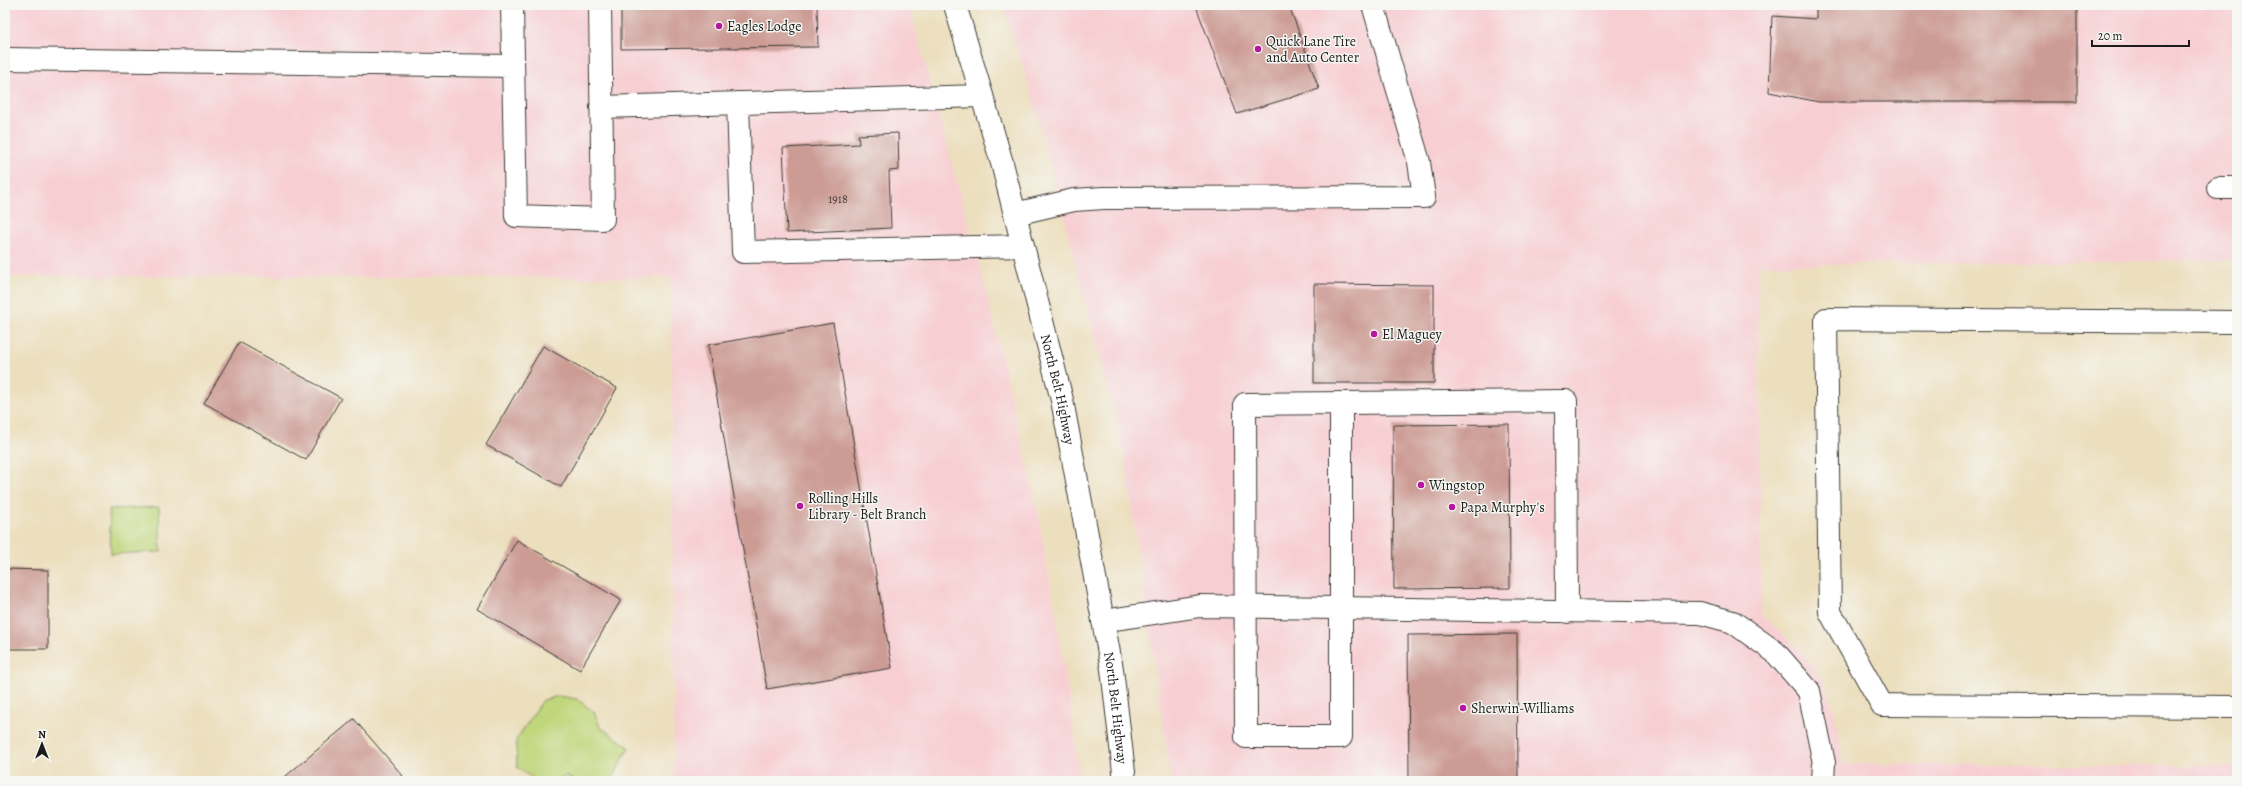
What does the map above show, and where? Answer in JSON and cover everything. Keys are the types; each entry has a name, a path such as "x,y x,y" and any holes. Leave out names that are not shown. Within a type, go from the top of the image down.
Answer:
{"main road":[{"path":"512,5 516,216 603,219 600,5"},
{"name":"North Belt Highway","path":"955,5 1015,214 1062,400 1112,669 1125,781"},
{"path":"1015,214 1074,200 1104,198 1424,197 1419,162 1373,5"},
{"path":"5,59 513,66"},
{"path":"601,107 982,96"},
{"path":"738,103 743,252 1023,246"},
{"path":"2237,322 1826,319 1830,612 1882,705 2237,707"},
{"path":"1340,403 1341,737 1246,737 1245,404 1340,403 1566,401 1567,612"},
{"path":"1103,621 1200,606 1700,613 1733,622 1775,652 1809,691 1824,764 1823,781"}],"shaded area":[{"path":"5,5 909,5 982,274 1038,512 1067,683 1080,781 674,781 671,278 5,276"},
{"path":"1003,5 2237,5 2237,260 1758,265 1761,615 1801,651 1823,679 1834,711 1843,764 2237,766 2237,781 1171,781 1124,451 1036,109"}],"green space":[{"path":"159,507 161,552 111,554 109,509"},
{"path":"559,696 577,699 594,712 600,727 629,747 611,781 574,781 566,776 553,781 546,781 535,779 517,767 516,740 543,700"}],"building":[{"name":"Eagles Lodge","path":"621,5 817,5 818,47 621,49"},
{"name":"Quick Lane Tire and Auto Center","path":"1209,5 1289,5 1319,89 1237,114 1197,9"},
{"path":"1802,5 2077,5 2077,102 1819,102 1769,92 1772,16 1816,19 1816,9 1802,8"},
{"path":"898,133 899,170 889,171 891,228 787,233 783,148 859,144 858,135"},
{"name":"El Maguey","path":"1314,284 1434,285 1434,383 1314,383"},
{"name":"Rolling Hills Library - Belt Branch","path":"833,323 892,668 767,689 708,345"},
{"path":"239,342 341,398 306,460 204,403"},
{"path":"543,346 617,388 561,487 486,445"},
{"name":"Papa Murphy's","path":"1509,424 1510,588 1394,589 1393,425"},
{"path":"517,540 621,600 580,670 477,609"},
{"path":"5,569 48,570 48,649 5,649"},
{"name":"Sherwin-Williams","path":"1517,634 1518,781 1409,781 1408,635"},
{"path":"354,719 403,776 398,781 280,781"}],"place":[{"name":"Eagles Lodge","path":"719,26"},
{"name":"Quick Lane Tire and Auto Center","path":"1258,49"},
{"name":"El Maguey","path":"1374,334"},
{"name":"Wingstop","path":"1421,485"},
{"name":"Rolling Hills Library - Belt Branch","path":"800,506"},
{"name":"Papa Murphy's","path":"1452,507"},
{"name":"Sherwin-Williams","path":"1463,708"}]}
